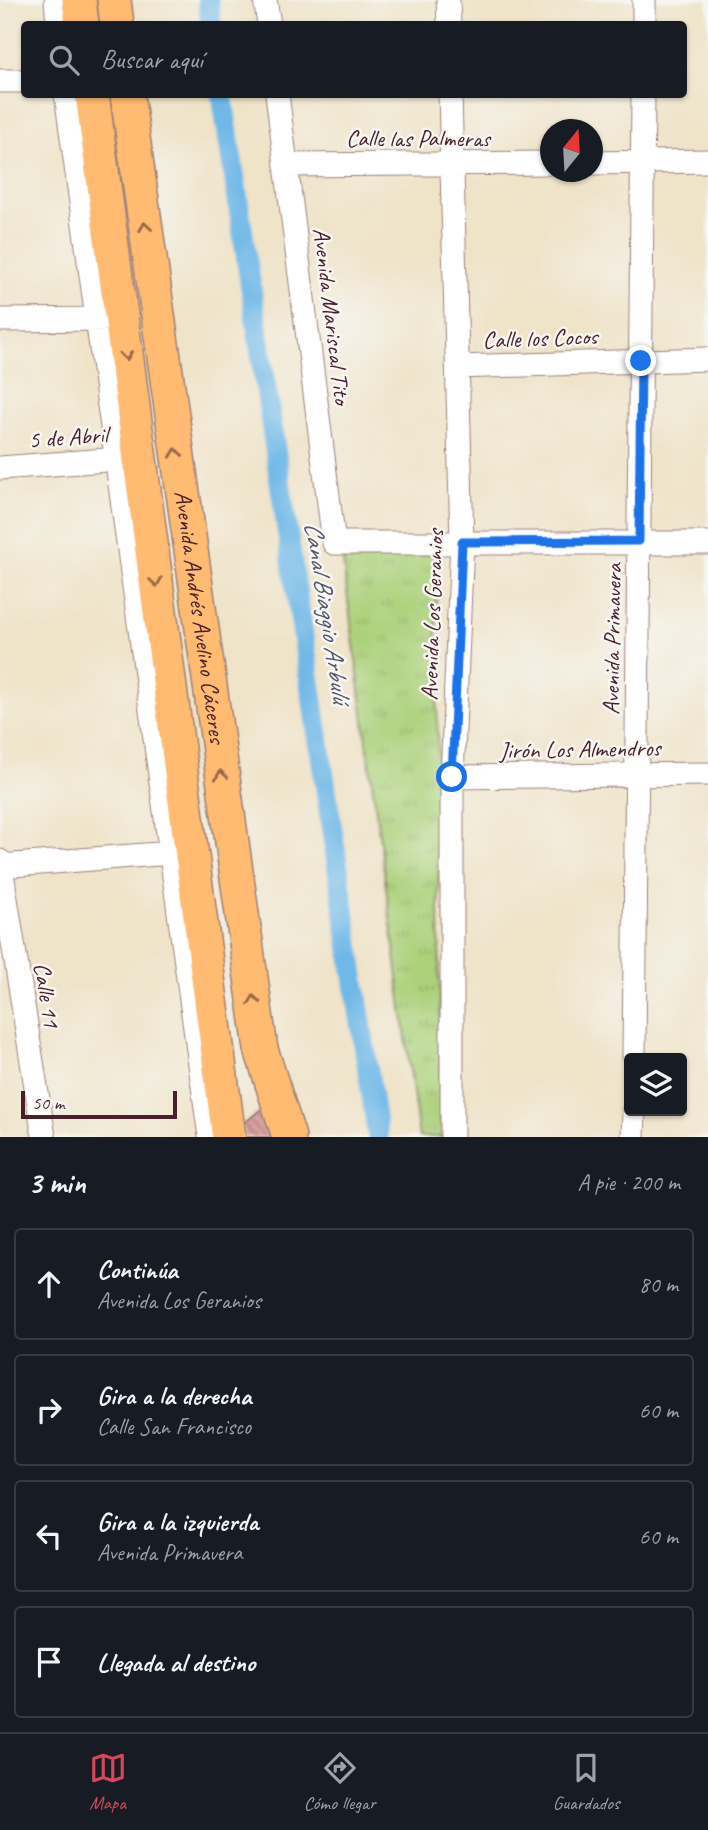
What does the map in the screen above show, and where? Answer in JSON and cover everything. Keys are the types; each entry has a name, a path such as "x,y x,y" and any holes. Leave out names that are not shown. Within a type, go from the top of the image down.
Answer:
{"highway":[{"path":"79,0 82,21"},
{"path":"114,0 117,21"},
{"name":"Avenida Andrés Avelino Cáceres","path":"92,98 109,320 181,853 218,1054 216,1134"},
{"name":"Avenida Andrés Avelino Cáceres","path":"128,98 261,1049 289,1137"},
{"path":"218,1054 261,1049"}],"street":[{"path":"56,0 58,21"},
{"path":"265,0 268,21"},
{"path":"448,0 449,21"},
{"path":"643,21 644,0"},
{"path":"0,81 21,81"},
{"name":"Avenida Andrés Avelino Cáceres","path":"67,98 109,320"},
{"name":"Avenida Mariscal Tito","path":"278,98 334,543 462,542"},
{"name":"Avenida Los Geranios","path":"450,98 462,542 452,777 452,1137"},
{"name":"Avenida Primavera","path":"634,1053 643,98"},
{"path":"603,163 708,161"},
{"name":"Calle las Palmeras","path":"286,165 540,163"},
{"path":"0,320 109,320"},
{"name":"Calle los Cocos","path":"458,367 708,359"},
{"name":"5 de Abril","path":"0,468 128,458"},
{"path":"462,542 708,542"},
{"name":"Jirón Los Almendros","path":"452,777 708,774"},
{"path":"0,864 181,853"},
{"name":"Avenida Andrés Avelino Cáceres","path":"181,853 216,1134"},
{"name":"Calle 11","path":"0,864 11,1011 44,1137"},
{"path":"633,1137 634,1116"}],"green space":[{"path":"342,554 436,554 441,1137 419,1137"}],"building":[{"path":"270,1103 282,1137 244,1137 243,1124"}],"waterway":[{"name":"Canal Biaggio Arbulú","path":"208,0 211,21"},
{"name":"Canal Biaggio Arbulú","path":"223,98 378,1137"}],"route":[{"path":"452,777 462,542 639,541 641,361"}]}
